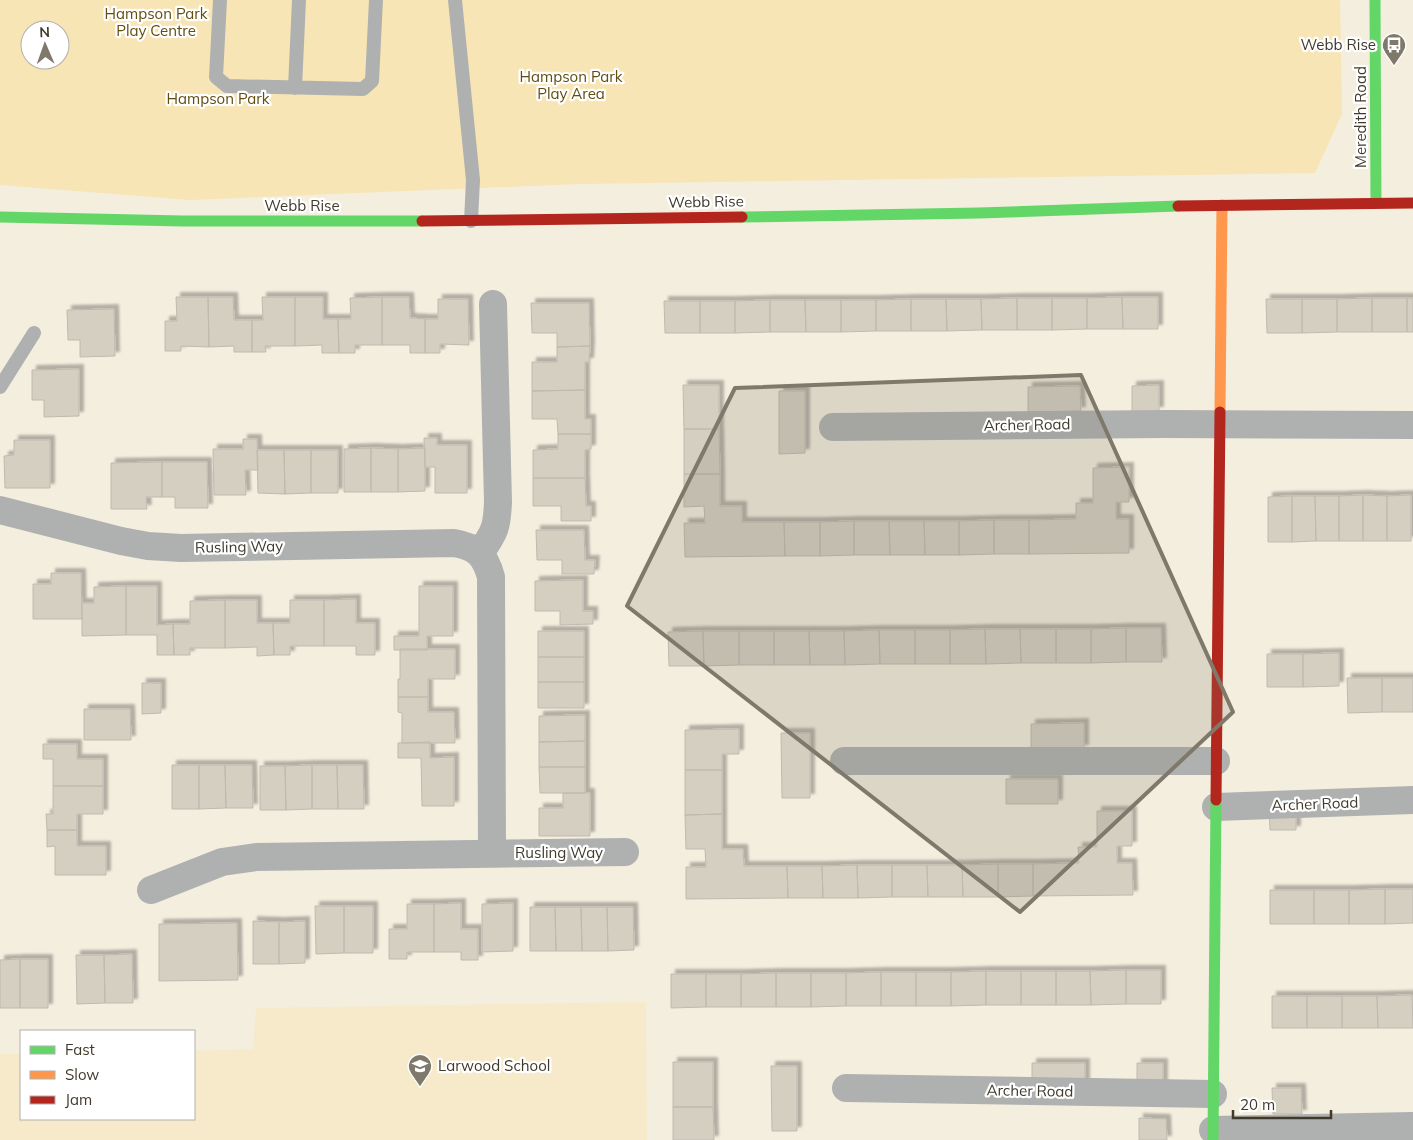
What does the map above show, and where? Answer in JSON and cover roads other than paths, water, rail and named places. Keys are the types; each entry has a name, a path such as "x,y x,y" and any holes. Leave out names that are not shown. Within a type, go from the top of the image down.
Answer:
{"street":[{"name":"Meredith Road","path":"1375,0 1376,203"},
{"name":"Webb Rise","path":"0,217 471,221 980,213 1222,205 1413,203"},
{"path":"1222,205 1213,1135 1413,1126"},
{"path":"492,853 491,577 488,565 480,553 497,523 493,304"},
{"name":"Archer Road","path":"833,427 1155,424 1413,425"},
{"name":"Rusling Way","path":"0,510 148,546 181,548 454,543 468,546 480,553"},
{"path":"844,762 1216,761"},
{"name":"Archer Road","path":"1216,807 1413,800"},
{"name":"Rusling Way","path":"151,890 222,862 256,856 625,852"},
{"name":"Archer Road","path":"846,1088 1213,1094"}],"lane":[{"path":"220,0 216,77 227,86 363,89 372,81 376,0"},
{"path":"295,88 299,0"},
{"path":"456,0 473,180 471,221"},
{"path":"0,387 34,333"}],"place":[{"name":"Webb Rise","path":"1394,66"},
{"name":"Larwood School","path":"420,1087"}],"park label":[{"name":"Hampson Park Play Centre","path":"156,22"},
{"name":"Hampson Park Play Area","path":"571,86"},
{"name":"Hampson Park","path":"218,99"}]}
